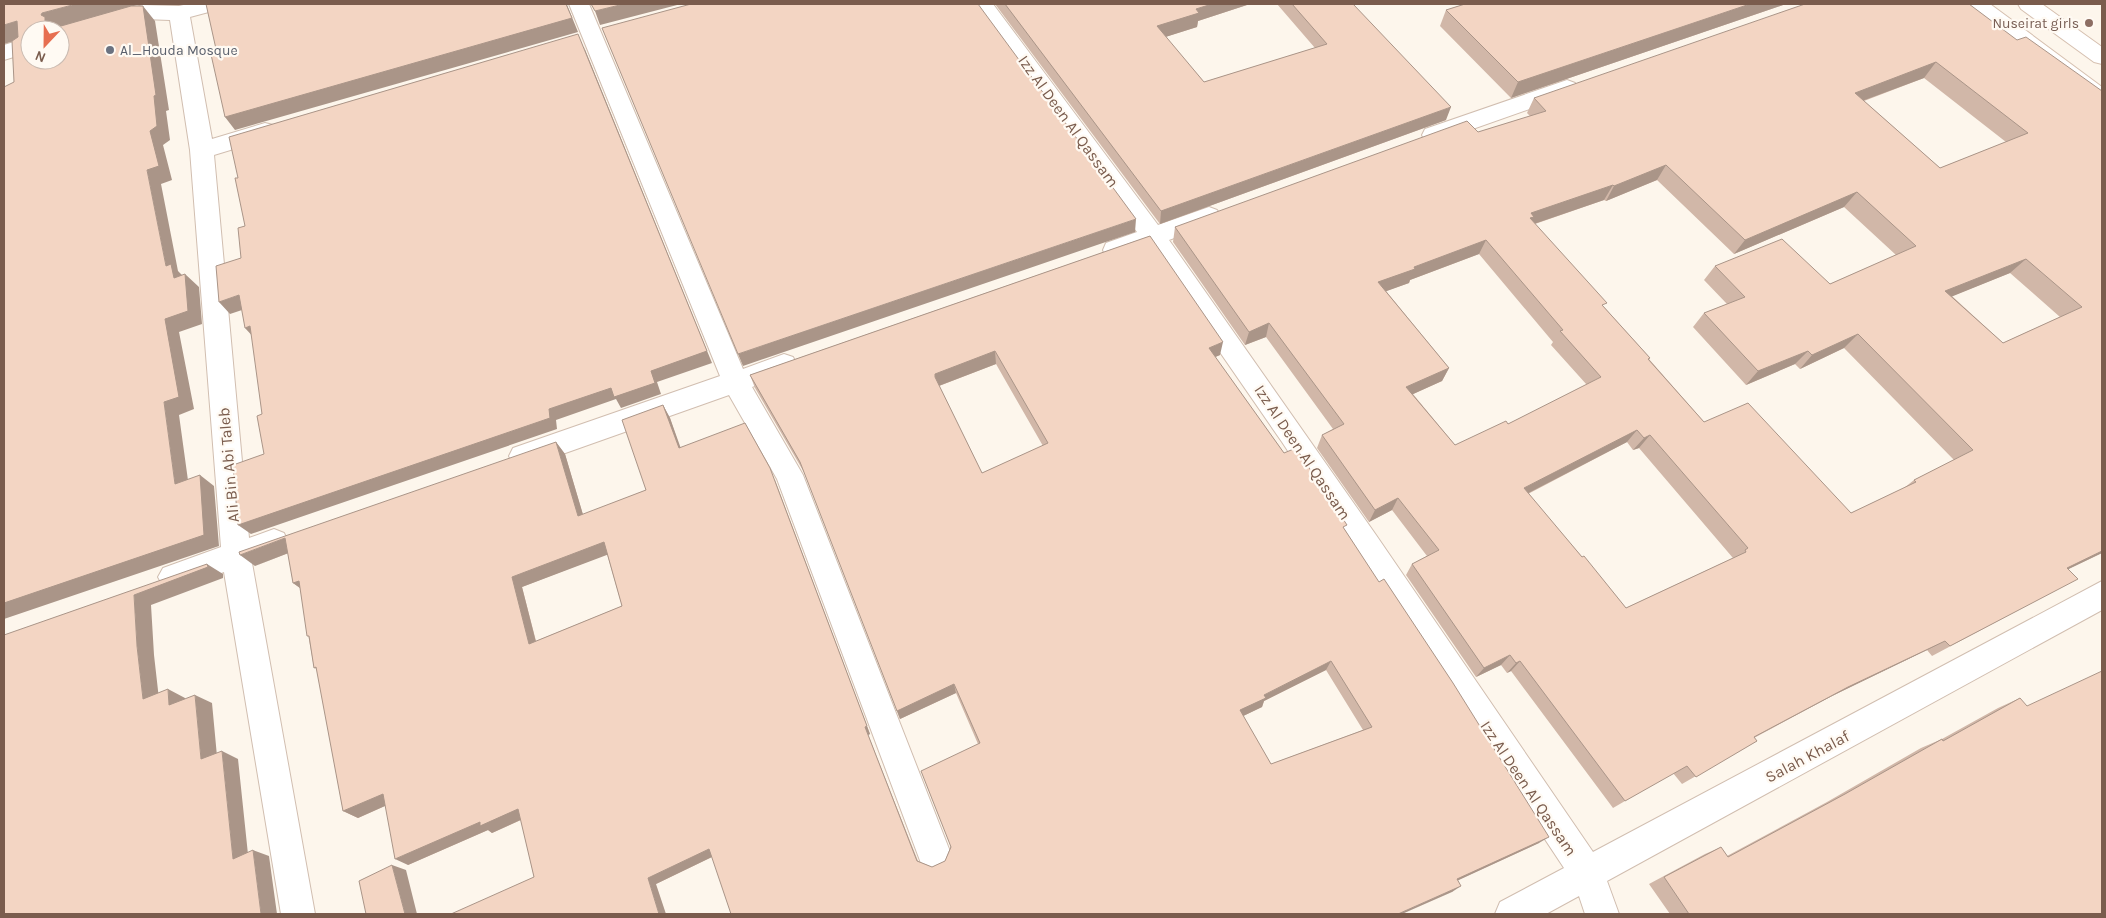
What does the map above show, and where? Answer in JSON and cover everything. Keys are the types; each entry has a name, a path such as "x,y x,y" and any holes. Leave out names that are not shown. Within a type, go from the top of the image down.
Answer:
{"street":[{"path":"70,33 143,12 178,13 214,4"},
{"path":"579,4 735,382 789,475 934,854"},
{"path":"1976,4 2102,98"},
{"path":"2028,4 2102,57"},
{"name":"Izz Al Deen Al Qassam","path":"990,5 1300,446 1588,875 1602,914"},
{"name":"Ali Bin Abi Taleb","path":"178,13 202,150 236,556 298,914"},
{"path":"4,53 20,47"},
{"path":"1408,143 1586,82"},
{"path":"202,150 288,125"},
{"path":"1088,259 1235,207"},
{"path":"500,464 809,356"},
{"path":"152,584 292,536"},
{"name":"Salah Khalaf","path":"1512,914 1588,875 2102,596"}],"building":[{"path":"4,4 76,4 42,13 41,15 45,17 45,20 20,20 20,70 70,70 70,23 131,6 143,6 156,95 154,96 157,126 150,131 159,166 147,170 166,266 171,264 174,278 185,274 188,311 165,319 179,397 164,402 175,484 200,475 204,535 4,603 4,87 14,82 12,41 18,37 17,21 4,25"},
{"path":"206,4 566,4 572,18 225,117 210,50 216,49"},
{"path":"591,4 624,4 595,11"},
{"path":"691,4 978,4 1136,219 738,354 602,28"},
{"path":"1005,4 1212,4 1196,9 1199,13 1157,26 1204,82 1327,44 1292,4 1353,4 1451,107 1161,211"},
{"path":"1465,4 1750,4 1518,82 1446,10"},
{"path":"1805,4 1969,4 2017,40 2026,37 2102,91 2102,551 2067,568 2078,579 1950,646 1945,641 1848,687 1754,737 1757,741 1696,777 1687,766 1625,801 1520,661 1516,663 1510,655 1484,668 1412,564 1439,550 1398,498 1375,510 1322,435 1344,424 1269,323 1249,332 1175,227 1467,121 1478,132 1546,111 1534,98","holes":["1936,62 2028,133 1940,168 1855,93","1666,165 1745,240 1857,192 1916,246 1830,284 1782,239 1715,266 1745,297 1704,313 1758,371 1808,351 1812,355 1858,334 1973,450 1914,480 1916,482 1851,513 1748,403 1704,422 1602,305 1607,303 1530,218 1534,217 1531,213 1614,186","1486,240 1563,330 1560,331 1601,377 1508,424 1506,421 1455,445 1406,387 1449,368 1378,282 1415,269 1414,267","2026,259 2082,307 2003,343 1945,291","1637,430 1644,438 1650,435 1748,548 1745,550 1746,552 1626,608 1584,556 1582,557 1524,488"]},
{"path":"578,34 707,351 651,371 655,383 614,397 611,388 549,409 550,418 238,525 233,465 264,454 257,416 262,414 250,326 245,328 239,295 219,302 216,266 241,258 238,228 245,226 235,178 238,178 229,137"},
{"path":"1150,236 1223,342 1209,348 1284,453 1296,448 1347,525 1343,527 1379,582 1384,579 1453,683 1549,837 1457,879 1461,886 1398,914 731,914 709,849 648,878 659,914 451,914 534,877 518,809 480,826 480,822 395,859 383,794 343,811 316,667 314,668 309,636 307,636 299,581 293,583 285,538 240,555 239,552 556,442 578,516 646,490 622,420 663,405 679,448 745,423 770,468 867,726 865,727 917,861 932,867 945,861 951,847 921,771 980,743 954,684 897,711 800,462 750,375","holes":["995,351 1048,443 982,473 935,374","604,542 622,606 529,644 512,577","1331,661 1372,727 1271,764 1240,710 1266,698 1264,695"]},
{"path":"207,564 208,567 134,595 143,699 168,689 169,705 195,695 201,759 222,751 233,859 253,850 261,914 4,914 4,635"},
{"path":"2102,671 2102,914 1689,914 1664,877 1721,847 1728,857 2020,698 2027,706"},
{"path":"392,865 405,914 366,914 359,881"}],"place":[{"name":"Nuseirat girls","path":"2089,23"},
{"name":"Al_Houda Mosque","path":"110,50"}]}
